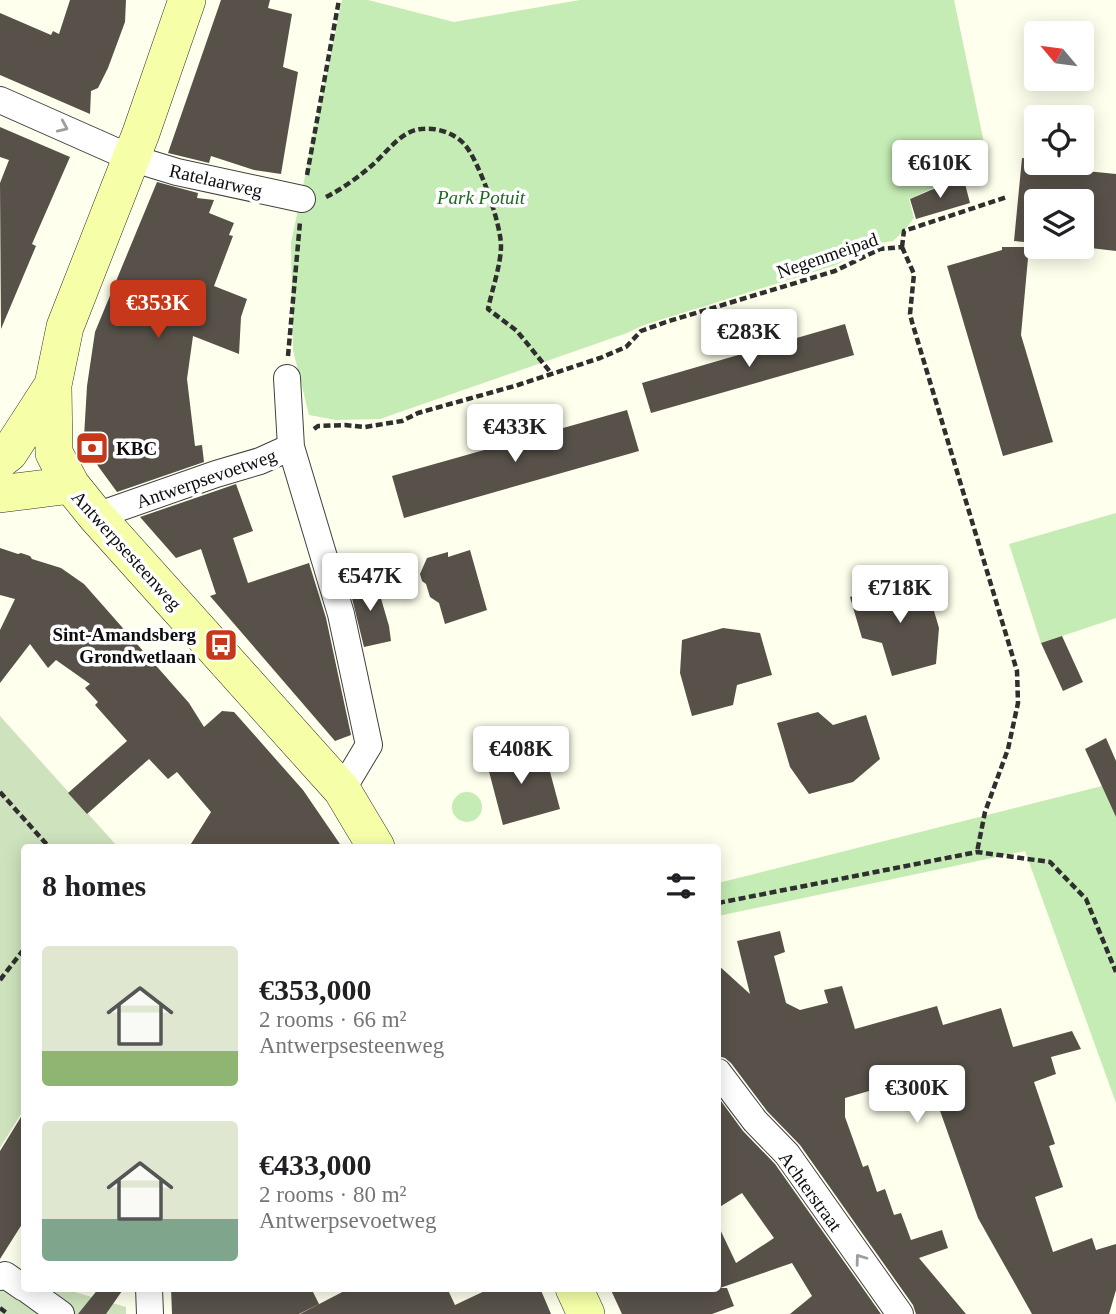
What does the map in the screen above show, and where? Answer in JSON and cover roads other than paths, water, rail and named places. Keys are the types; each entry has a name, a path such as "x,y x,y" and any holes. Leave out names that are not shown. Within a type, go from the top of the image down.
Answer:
{"main road":[{"name":"Antwerpsesteenweg","path":"187,0 131,158 65,327 53,385 54,453 71,485 96,516 342,790 374,844"},
{"path":"0,460 9,453 53,385"},
{"path":"0,494 71,485"},
{"path":"576,1292 586,1314"}],"street":[{"name":"Ratelaarweg","path":"0,100 131,158 302,204"},
{"path":"287,378 291,447"},
{"name":"Antwerpsevoetweg","path":"96,516 260,461 291,447 341,614 369,745 342,790"},
{"name":"Achterstraat","path":"721,1076 755,1121 787,1154 901,1314"},
{"path":"0,1277 5,1275 21,1285"},
{"path":"31,1292 61,1314"},
{"path":"149,1292 150,1314"}],"place":[{"name":"KBC","path":"92,448"},
{"name":"Sint-Amandsberg Grondwetlaan","path":"221,645"}],"park label":[{"name":"Park Potuit","path":"481,197"}]}
